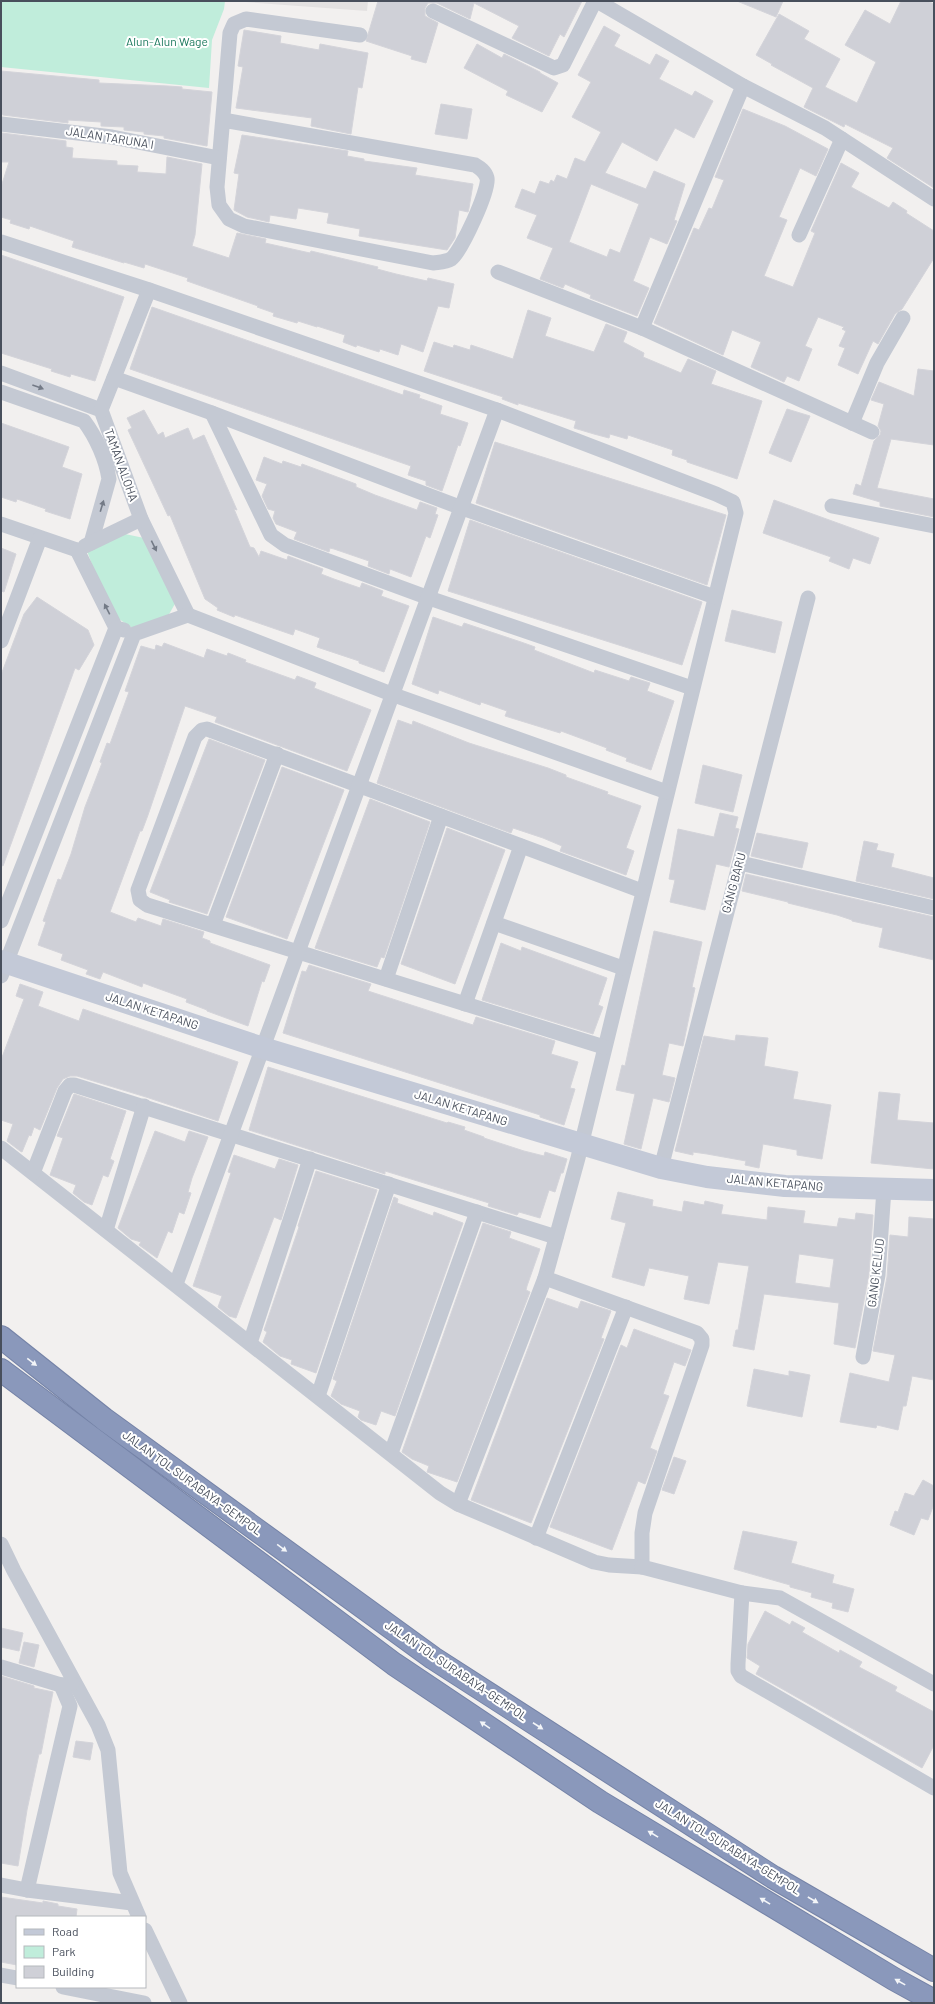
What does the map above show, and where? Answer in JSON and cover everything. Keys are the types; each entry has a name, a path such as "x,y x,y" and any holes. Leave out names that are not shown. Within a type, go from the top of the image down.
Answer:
{"highway":[{"name":"JALAN TOL SURABAYA–GEMPOL","path":"1,1337 104,1419 433,1658 773,1877 934,1970"},
{"name":"JALAN TOL SURABAYA–GEMPOL","path":"1,1370 394,1664 600,1802 894,1979 934,2001"}],"street":[{"path":"433,11 551,68 558,68 562,65 596,1 743,86 825,128 934,199"},
{"path":"223,120 475,165 482,170 487,178 487,190 459,251 451,259 433,263 244,226 229,219 219,205 219,158 230,33 234,24 246,19 360,35"},
{"path":"642,328 743,86"},
{"name":"JALAN TARUNA I","path":"1,124 112,137 219,158"},
{"path":"798,235 842,139"},
{"path":"1,242 149,290 498,410 716,494 733,502 736,513 580,1145 545,1278 458,1504"},
{"path":"498,272 642,328 872,432"},
{"path":"1,373 101,410 149,290"},
{"path":"852,423 877,363 903,318"},
{"path":"114,378 212,413 462,508 715,597"},
{"name":"TAMAN ALOHA","path":"1,392 84,421 90,429 108,470 109,479 91,543"},
{"name":"TAMAN ALOHA","path":"101,410 141,519 188,615"},
{"path":"176,1284 394,696 498,410"},
{"path":"212,413 270,535 285,545 429,598 692,688"},
{"path":"832,506 934,526"},
{"path":"1,524 77,550 141,519"},
{"path":"1,639 40,538"},
{"path":"77,550 116,628 134,634 188,615 394,696 667,792"},
{"name":"GANG BARU","path":"660,1168 808,598"},
{"path":"1,922 116,628"},
{"path":"3,967 134,634"},
{"path":"604,1047 142,902 138,895 138,890 195,737 202,730 213,730 642,891"},
{"path":"213,925 277,754"},
{"path":"386,979 441,816"},
{"path":"465,1004 521,846"},
{"path":"740,863 934,908"},
{"path":"494,923 623,968"},
{"name":"JALAN KETAPANG","path":"3,967 580,1145 660,1168 707,1177 785,1186 934,1190"},
{"path":"33,1173 65,1091 70,1086 79,1086 556,1237"},
{"path":"106,1230 144,1106"},
{"path":"1,1148 250,1342 440,1493 458,1504 594,1562 609,1566 642,1567 742,1593 780,1598 934,1684"},
{"path":"250,1342 310,1159"},
{"path":"318,1396 388,1184"},
{"name":"GANG KELUD","path":"863,1357 878,1275 884,1189"},
{"path":"391,1453 477,1212"},
{"path":"545,1278 697,1333 702,1339 702,1345 645,1513 642,1533 642,1567"},
{"path":"536,1538 626,1307"},
{"path":"1,1544 7,1569 68,1684 98,1725 108,1750 120,1873 138,1916"},
{"path":"742,1593 738,1664 738,1671 741,1676 934,1788"},
{"path":"1,1667 68,1684"},
{"path":"27,1890 70,1706 68,1684"},
{"path":"1,1885 27,1890 132,1903"},
{"path":"146,1932 180,2003"},
{"path":"1,1975 16,1978"},
{"path":"68,1988 144,2003"}],"shaded area":[{"path":"232,1 368,1 367,11"}],"green space":[{"name":"Alun-Alun Wage","path":"1,1 225,1 224,9 212,40 209,88 1,67"},
{"path":"125,534 144,538 176,602 168,616 134,629 116,617 100,586 87,551"}],"building":[{"path":"378,1 582,1 564,37 560,34 549,56 512,38 519,26 474,3 470,19 437,3 428,3 425,8 425,16 438,23 426,63 411,59 412,56 366,41"},
{"path":"737,1 783,1 776,17"},
{"path":"901,1 927,1 934,4 934,188 887,158 893,148 845,124 844,127 804,107 813,88 756,55 779,14 809,31 804,39 840,59 825,87 857,103 876,62 845,45 865,10 890,24"},
{"path":"604,26 620,35 614,46 650,65 656,54 669,61 659,79 692,96 695,91 713,101 694,138 675,128 657,161 622,142 605,173 646,189 654,171 685,184 674,220 677,221 667,244 650,237 633,281 649,288 637,316 590,298 591,295 565,284 563,288 540,279 553,248 527,238 537,215 515,207 522,189 535,194 540,181 549,184 551,180 554,182 557,175 567,179 575,158 585,162 601,132 572,117 591,82 578,75","holes":["591,184 639,204 620,253 610,249 607,257 569,242"]},
{"path":"244,30 281,36 280,43 319,50 320,44 368,53 362,88 358,87 351,134 311,126 312,118 236,108 243,67 238,66"},
{"path":"477,44 502,58 504,54 558,83 542,112 506,95 508,91 464,68"},
{"path":"1,71 99,80 99,83 182,87 182,89 212,92 207,146 164,138 164,136 144,134 144,132 124,130 124,127 101,126 101,122 68,120 68,123 3,115 1,114"},
{"path":"441,104 472,109 467,139 435,134"},
{"path":"743,109 785,126 828,149 816,176 800,168 779,217 787,220 764,276 793,287 815,233 811,231 841,163 859,173 851,187 889,208 893,202 907,211 906,213 934,231 934,258 902,309 895,314 878,344 873,341 858,374 838,365 845,348 839,346 846,331 842,329 844,327 818,317 805,346 812,349 799,381 787,376 784,382 751,367 761,342 732,330 723,355 654,323 694,228 699,230 709,208 712,209 724,180 715,177"},
{"path":"2,133 66,141 66,147 73,148 72,158 117,161 117,165 138,166 137,172 166,174 167,157 202,164 195,235 192,246 229,258 237,233 266,239 265,243 310,253 311,251 378,267 377,269 396,274 427,281 428,278 454,284 449,308 438,306 423,352 401,344 398,355 380,349 379,352 357,345 356,347 343,342 345,335 317,326 298,321 297,323 273,316 274,313 257,307 258,306 187,281 188,278 145,264 144,268 72,247 74,241 30,226 29,229 10,223 11,220 1,217 1,187 9,162 1,162"},
{"path":"242,135 348,151 347,156 364,159 364,161 417,168 415,175 473,184 468,212 459,210 455,238 447,250 359,236 360,229 327,223 329,213 298,208 296,219 270,215 269,222 247,217 234,210 239,174 234,173"},
{"path":"1,255 124,297 95,381 71,374 70,377 51,371 52,369 1,353"},
{"path":"152,307 403,395 404,390 420,395 419,398 442,406 440,414 468,423 460,446 458,445 442,491 426,485 426,481 408,475 411,466 130,369"},
{"path":"528,310 551,318 545,336 594,352 606,324 627,332 623,342 644,353 643,357 681,373 688,359 716,371 711,384 762,401 737,479 687,462 687,460 672,455 673,450 628,435 627,439 610,434 609,438 574,428 576,421 518,403 518,405 502,399 503,397 424,371 434,342 453,348 454,345 470,350 471,345 513,359"},
{"path":"918,369 934,371 934,445 891,439 877,488 934,499 934,517 880,506 880,502 853,494 856,484 861,486 874,441 880,435 881,431 878,426 884,404 871,400 879,382 914,396"},
{"path":"787,409 810,416 791,462 769,453"},
{"path":"144,410 158,435 163,432 165,438 188,428 193,440 204,435 237,510 234,509 250,547 254,548 259,557 261,551 287,560 288,556 323,569 321,574 360,588 362,583 383,591 381,596 409,606 384,672 359,663 359,661 317,647 320,638 295,629 293,635 235,615 234,617 217,610 218,608 205,599 170,515 168,516 128,430 132,428 127,418"},
{"path":"1,423 69,447 62,467 82,474 70,519 45,511 46,509 17,499 16,502 1,497"},
{"path":"495,442 726,515 707,585 476,503"},
{"path":"264,457 282,464 283,461 301,467 302,464 356,484 356,487 375,495 417,510 420,502 437,508 435,514 438,515 430,538 426,536 411,577 390,569 389,574 368,566 369,561 330,548 329,552 294,539 297,532 276,524 273,518 275,511 268,509 262,496 267,484 256,480"},
{"path":"774,500 879,538 870,564 853,558 849,569 829,561 831,557 763,533"},
{"path":"470,520 702,602 682,665 448,591"},
{"path":"1,548 16,554 4,592 1,591"},
{"path":"37,597 88,630 94,645 79,670 75,668 3,866 1,865 1,675 24,614"},
{"path":"732,610 782,622 775,653 725,641"},
{"path":"433,617 462,627 464,623 521,642 535,647 534,650 594,673 595,670 629,681 631,677 650,683 647,691 674,701 651,770 626,761 627,758 606,750 607,748 561,731 560,733 505,716 507,711 481,702 480,705 439,690 438,694 412,684"},
{"path":"164,643 204,658 207,649 227,656 228,653 246,660 245,662 295,680 297,676 316,683 314,688 371,710 347,771 215,722 217,717 185,706 148,815 142,831 140,831 110,912 136,922 138,918 161,926 163,919 204,932 202,938 210,941 210,943 270,965 264,982 262,981 248,1026 186,1002 187,999 143,983 142,987 103,972 100,979 86,974 88,970 61,960 63,954 38,945 46,922 43,921 58,879 61,880 71,854 85,807 102,763 100,762 107,743 110,744 129,692 125,691 141,646 155,650 156,645 162,647"},
{"path":"398,720 412,725 413,721 469,743 548,768 566,775 566,777 608,792 607,794 641,806 626,848 634,851 626,875 560,851 562,846 543,838 513,828 511,833 377,783"},
{"path":"209,739 265,760 207,914 169,902 170,900 150,892"},
{"path":"703,765 742,775 733,812 695,803"},
{"path":"282,767 344,790 287,939 226,917"},
{"path":"370,799 430,822 384,958 381,957 377,967 315,948"},
{"path":"720,813 738,817 735,828 739,829 729,867 716,864 705,910 670,902 675,880 669,879 678,829 714,837"},
{"path":"447,828 505,850 455,984 401,964"},
{"path":"757,833 808,843 802,868 751,856"},
{"path":"864,841 878,844 876,850 894,854 891,867 934,878 934,899 856,881"},
{"path":"746,874 934,917 934,960 879,947 883,928 742,891"},
{"path":"654,931 702,942 692,987 695,988 683,1046 669,1043 662,1075 675,1078 669,1102 653,1098 641,1149 624,1144 635,1094 616,1090 622,1065 625,1066"},
{"path":"501,943 521,951 522,947 607,978 598,1005 603,1007 593,1034 482,1000"},
{"path":"309,965 371,984 368,991 473,1025 476,1017 555,1041 551,1054 578,1062 570,1088 575,1089 564,1125 540,1117 540,1115 283,1033 302,971 306,972"},
{"path":"20,984 43,992 38,1006 79,1021 83,1009 238,1062 218,1121 77,1076 70,1076 63,1079 57,1088 40,1130 34,1127 22,1152 20,1151 7,1141 13,1124 1,1120 1,1060 24,999 16,996"},
{"path":"736,1035 768,1038 764,1066 798,1072 793,1099 831,1105 822,1159 797,1155 797,1150 763,1144 759,1168 745,1165 746,1161 693,1152 693,1155 675,1151 704,1036 735,1041"},
{"path":"268,1067 447,1123 465,1127 464,1130 524,1151 544,1156 545,1152 567,1159 563,1173 561,1173 555,1192 549,1190 540,1218 519,1212 517,1215 488,1206 489,1203 385,1171 385,1174 249,1130"},
{"path":"879,1092 900,1094 897,1120 934,1123 934,1169 871,1163"},
{"path":"74,1094 126,1111 110,1159 114,1161 108,1177 103,1175 92,1205 84,1202 73,1193 76,1185 50,1175 63,1138 57,1136"},
{"path":"155,1131 185,1142 189,1131 208,1137 192,1178 188,1192 191,1193 184,1214 179,1212 172,1233 168,1231 157,1258 139,1245 141,1242 131,1239 118,1228"},
{"path":"234,1155 275,1169 279,1159 298,1165 281,1220 274,1217 236,1318 229,1316 218,1307 222,1296 193,1286 231,1173 228,1172"},
{"path":"316,1171 377,1190 316,1373 291,1364 292,1360 280,1356 263,1342 267,1332 264,1330 299,1227 298,1226"},
{"path":"618,1192 653,1200 652,1206 682,1212 684,1201 704,1205 705,1201 723,1205 721,1214 767,1220 768,1207 805,1211 803,1223 837,1227 839,1218 855,1220 856,1213 873,1215 869,1274 855,1348 834,1344 839,1303 764,1294 754,1350 733,1346 736,1330 738,1330 749,1266 718,1262 709,1304 684,1299 689,1276 649,1268 644,1286 612,1277 626,1223 611,1219","holes":["799,1254 834,1259 830,1288 795,1283"]},
{"path":"394,1197 398,1199 397,1203 433,1216 434,1212 463,1223 395,1416 381,1411 376,1425 361,1420 358,1417 360,1411 341,1404 331,1396 337,1381 333,1379"},
{"path":"909,1217 934,1219 934,1380 912,1376 906,1406 903,1406 898,1430 877,1425 876,1428 840,1422 850,1373 889,1382 895,1355 873,1351 887,1277 890,1235 908,1237"},
{"path":"483,1223 511,1232 509,1238 540,1249 526,1290 530,1292 457,1482 427,1472 429,1466 412,1459 402,1452"},
{"path":"547,1298 578,1309 581,1301 611,1311 601,1338 604,1339 531,1523 471,1500"},
{"path":"634,1329 691,1350 685,1366 674,1362 663,1394 669,1396 650,1448 657,1451 645,1484 638,1481 612,1550 550,1527 621,1345 627,1348"},
{"path":"754,1369 789,1376 789,1371 810,1375 802,1417 747,1406"},
{"path":"674,1457 686,1461 674,1494 662,1490"},
{"path":"923,1480 934,1486 934,1504 928,1520 921,1518 914,1535 890,1525 895,1511 898,1512 905,1493 914,1496"},
{"path":"743,1531 797,1542 791,1563 834,1575 832,1583 854,1589 848,1612 832,1608 833,1603 811,1597 812,1593 734,1569"},
{"path":"765,1611 790,1625 792,1621 805,1628 802,1632 839,1653 840,1650 862,1662 859,1667 897,1687 895,1691 934,1712 934,1745 922,1768 756,1674 760,1666 747,1658 748,1644"},
{"path":"1,1628 23,1633 19,1651 1,1647"},
{"path":"24,1642 39,1645 34,1667 19,1663"},
{"path":"1,1676 34,1686 34,1688 53,1692 41,1754 39,1754 27,1810 18,1866 1,1863"},
{"path":"76,1741 93,1743 90,1760 73,1757"},
{"path":"1,1897 43,1903 43,1901 58,1904 58,1906 77,1909 76,1916 16,1916 16,1965 1,1962"}]}
